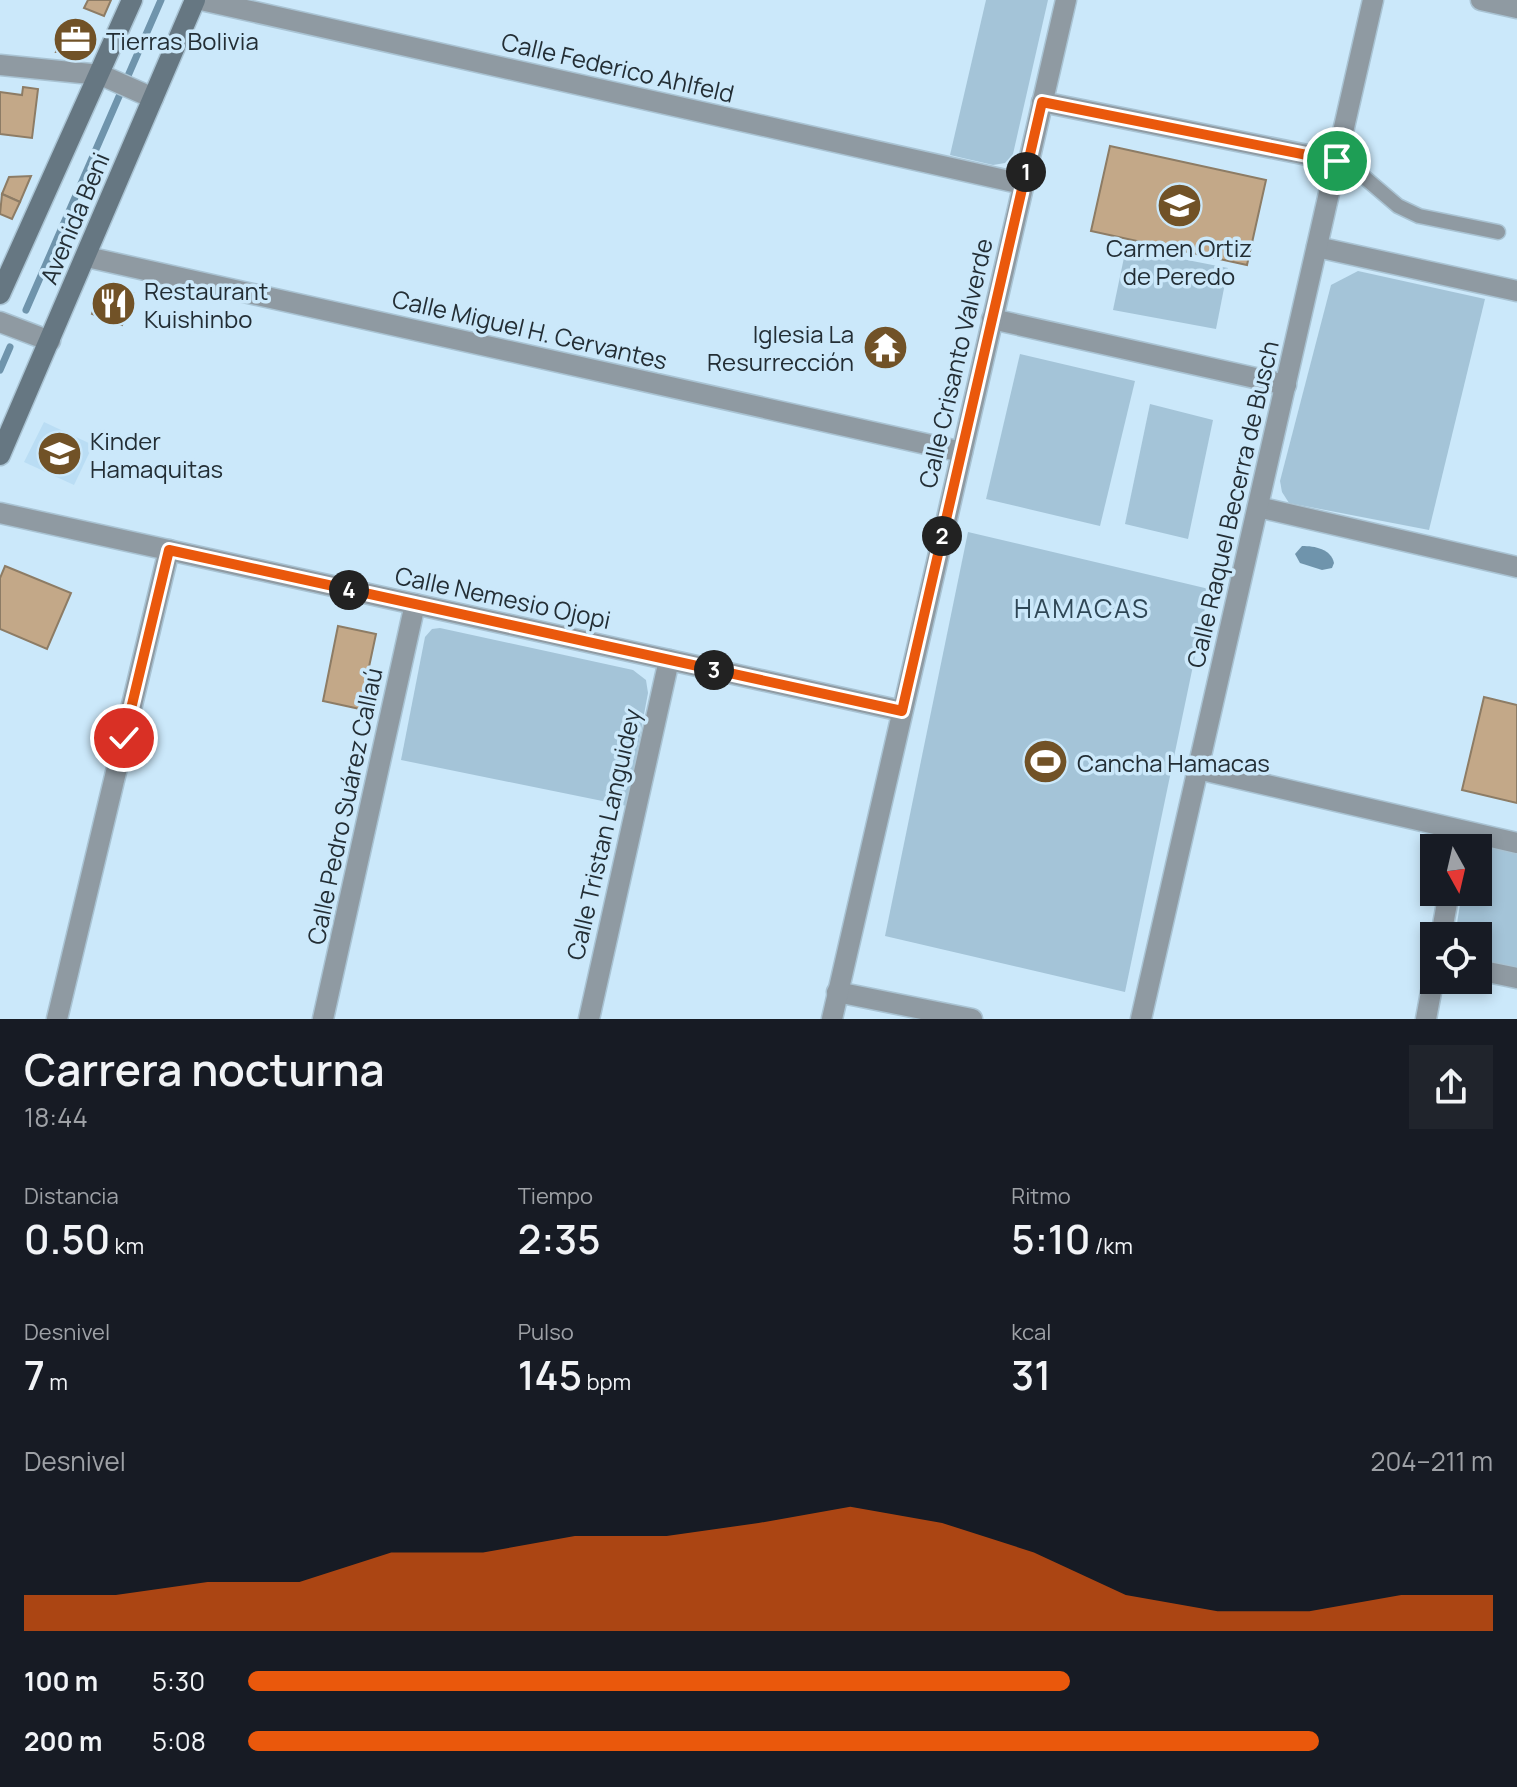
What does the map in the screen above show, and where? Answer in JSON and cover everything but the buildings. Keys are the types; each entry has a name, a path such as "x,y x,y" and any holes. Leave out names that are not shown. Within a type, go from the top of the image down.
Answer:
{"street":[{"name":"Avenida Beni","path":"0,294 107,78 132,0"},
{"name":"Avenida Beni","path":"0,455 87,257 144,94 195,0"},
{"name":"Calle Federico Ahlfeld","path":"201,0 1023,184"},
{"name":"Calle Crisanto Valverde","path":"832,1019 1066,0"},
{"name":"Calle Raquel Becerra de Busch","path":"1141,1019 1373,0"},
{"path":"1481,0 1517,8"},
{"path":"0,65 107,78 144,94"},
{"path":"1042,102 1337,161"},
{"path":"1317,247 1517,291"},
{"name":"Calle Miguel H. Cervantes","path":"87,257 962,452"},
{"path":"992,319 1286,385"},
{"path":"0,322 50,341"},
{"path":"1258,507 1517,567"},
{"name":"Calle Nemesio Ojopi","path":"0,513 902,711"},
{"path":"57,1019 169,550"},
{"name":"Calle Pedro Suárez Callaú","path":"323,1019 415,604"},
{"name":"Calle Tristan Languidey","path":"589,1019 669,660"},
{"path":"1198,769 1440,834"},
{"path":"1492,841 1517,843"},
{"path":"1492,973 1517,978"},
{"path":"837,992 972,1019"},
{"path":"1426,1019 1431,994"}],"lane":[{"path":"1337,161 1364,177 1398,206 1419,216 1498,232"}],"shaded area":[{"path":"986,0 1048,0 1013,154 1005,163 993,165 950,155"},
{"path":"1126,248 1228,268 1216,329 1113,310"},
{"path":"1358,271 1485,299 1429,530 1289,503 1282,492 1280,481 1331,285"},
{"path":"1020,354 1135,381 1100,526 986,499"},
{"path":"1150,404 1213,420 1188,539 1125,524"},
{"name":"Kinder Hamaquitas","path":"44,422 93,445 74,485 24,462"},
{"name":"Cancha Hamacas","path":"968,532 1209,589 1125,992 885,936"},
{"path":"1302,546 1326,551 1334,563 1332,568 1322,570 1300,563 1295,554"},
{"path":"440,628 633,670 646,680 648,693 627,806 401,760 425,637 432,629"},
{"path":"1492,843 1517,846 1517,970 1492,965 1492,922 1457,922 1460,906 1492,906"}],"waterway":[{"path":"26,310 161,0"},
{"path":"0,370 10,347"}],"place":[{"name":"Tierras Bolivia","path":"75,40"},
{"name":"Carmen Ortiz de Peredo","path":"1179,205"},
{"name":"Restaurant Kuishinbo","path":"113,304"},
{"name":"Iglesia La Resurrección","path":"885,347"},
{"name":"Kinder Hamaquitas","path":"59,454"},
{"name":"Cancha Hamacas","path":"1046,762"}],"district":[{"name":"HAMACAS","path":"1082,608"}],"route":[{"path":"124,738 169,550 902,711 1042,102 1337,161"}]}
